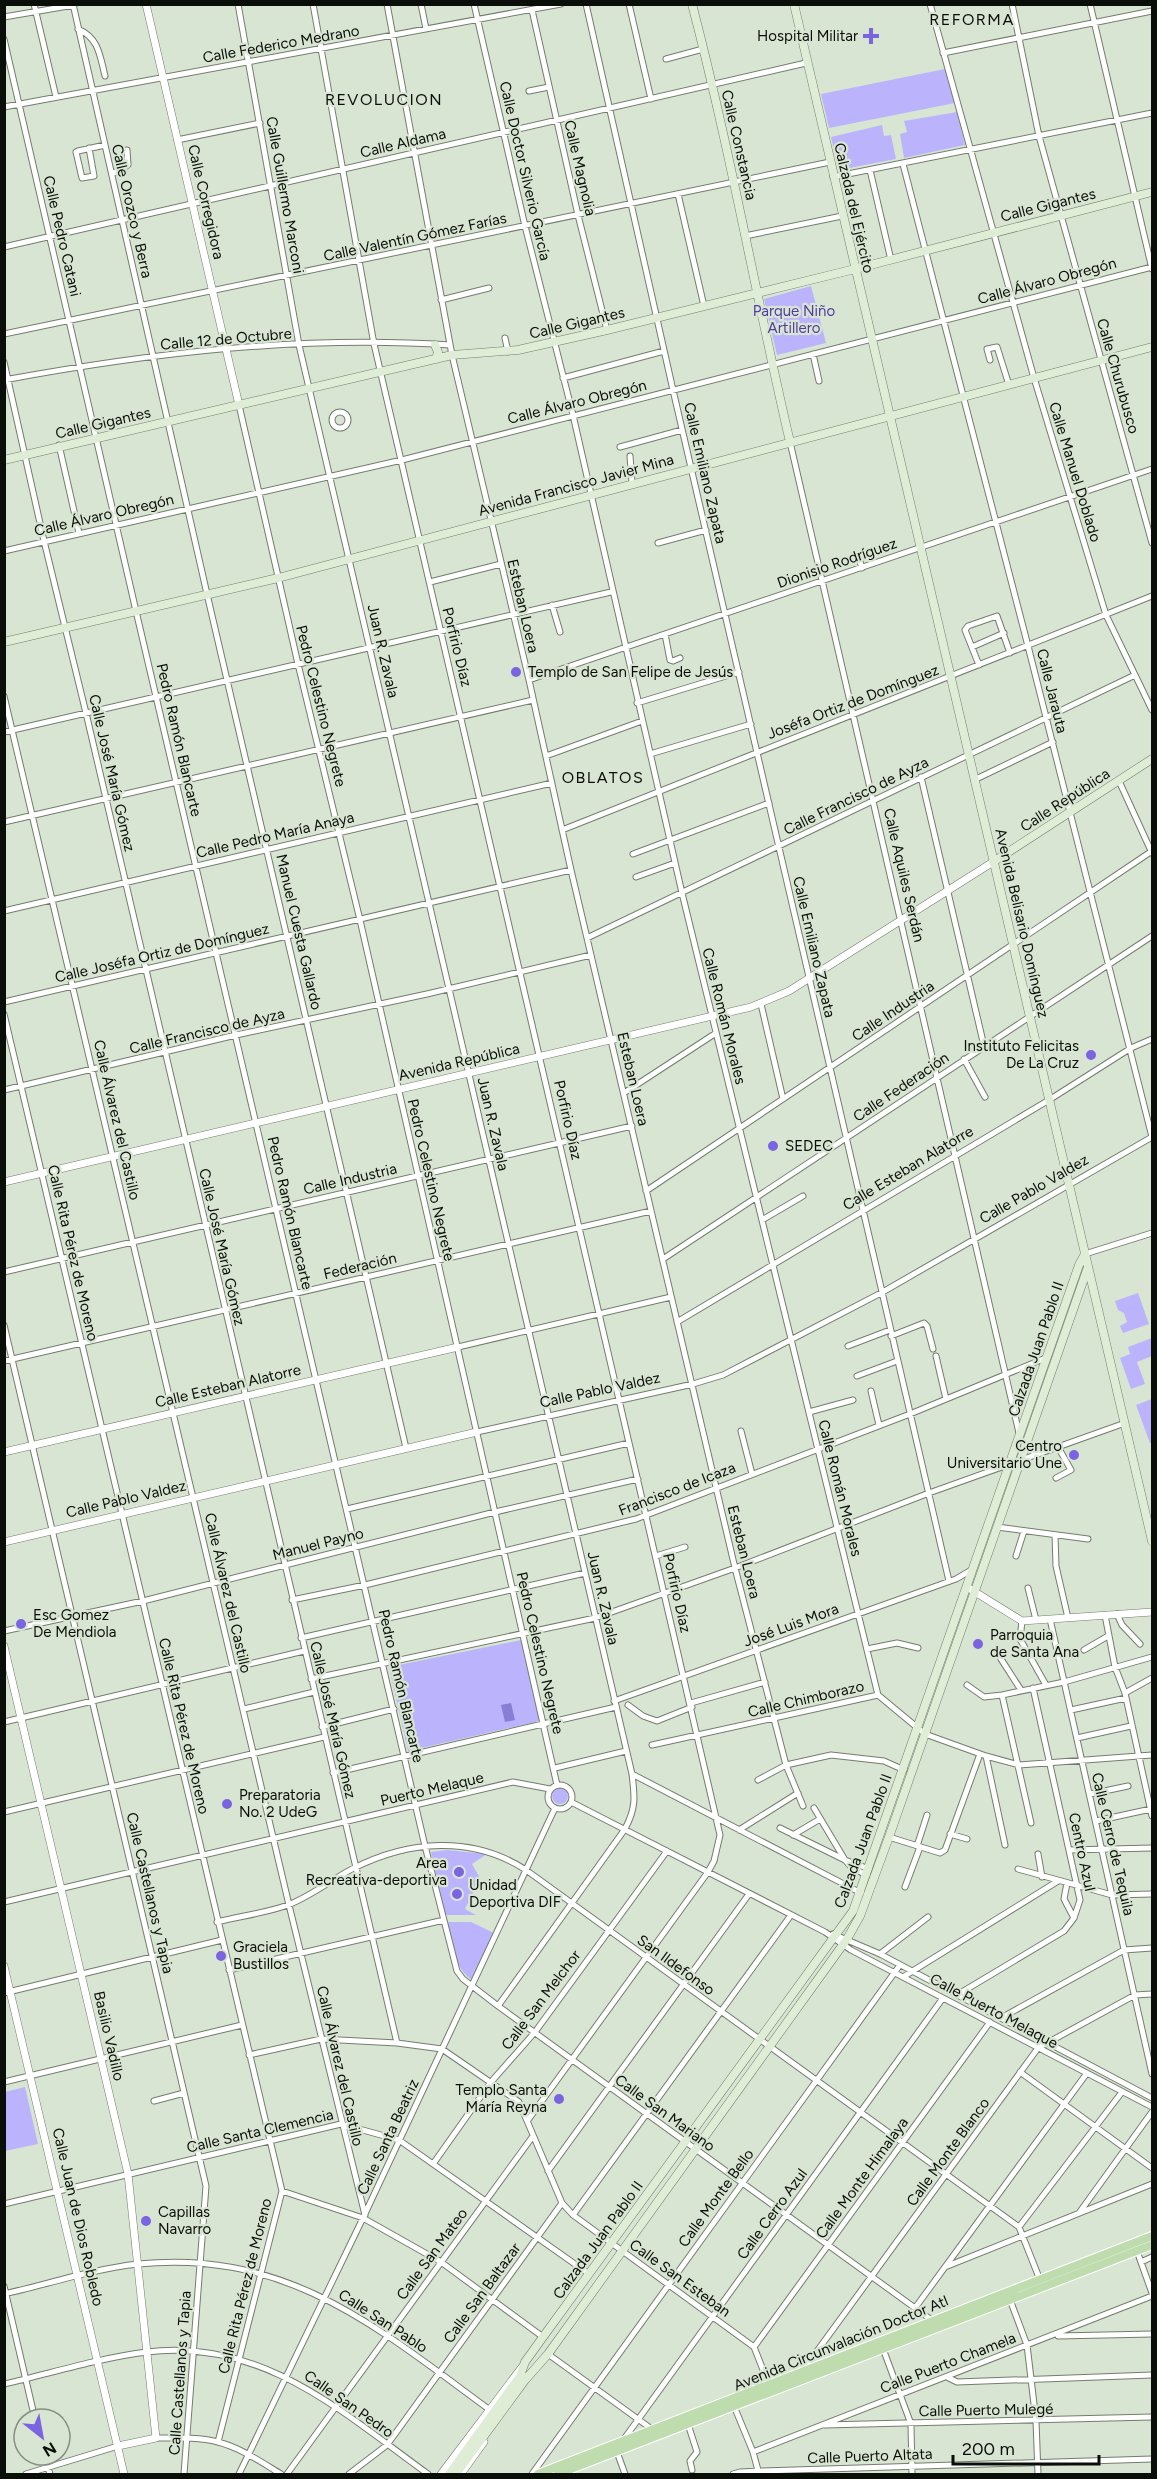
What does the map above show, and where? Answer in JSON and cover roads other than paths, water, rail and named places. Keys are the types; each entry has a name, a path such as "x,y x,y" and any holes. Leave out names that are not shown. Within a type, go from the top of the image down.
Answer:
{"main road":[{"name":"Calle Constancia","path":"692,4 735,182 756,292"},
{"name":"Calzada del Ejército","path":"794,4 889,417"},
{"name":"Calle Gigantes","path":"4,460 452,355 508,352 607,330 891,260 1152,192"},
{"name":"Calle Aquiles Serdán","path":"756,292 790,442"},
{"path":"435,345 438,352 436,359"},
{"name":"Avenida Francisco Javier Mina","path":"4,642 278,578 1152,347"},
{"name":"Avenida Belisario Domínguez","path":"889,417 1152,1541"},
{"name":"Calle República","path":"993,862 1152,759"},
{"name":"Calzada Juan Pablo II","path":"448,2475 502,2406 548,2354 845,1942 860,1916 971,1589 997,1527 1025,1446 1079,1265 1085,1254"},
{"name":"Calzada Juan Pablo II","path":"971,1589 974,1568 1020,1438 1088,1267"},
{"name":"Calzada Juan Pablo II","path":"456,2475 502,2406 520,2376 525,2362 853,1911 868,1872 888,1831 904,1770 922,1731"},
{"name":"Avenida Circunvalación Doctor Atl","path":"538,2475 688,2424 1152,2236"},
{"name":"Avenida Circunvalación Doctor Atl","path":"558,2475 654,2431 733,2404 769,2386 881,2345 933,2321 1152,2245"}],"street":[{"path":"34,4 56,98"},
{"name":"Calle Corregidora","path":"146,4 239,405"},
{"name":"Calle Guillermo Marconi","path":"238,4 299,345 311,389"},
{"name":"Porfirio Díaz","path":"313,4 374,344 718,1819 719,1848 708,1872"},
{"name":"Esteban Loera","path":"387,4 441,300 490,521 735,1568 786,1765 803,1806"},
{"path":"421,4 426,29"},
{"name":"Calle Doctor Silverio García","path":"474,4 554,342"},
{"name":"Calle Federico Medrano","path":"4,107 561,4"},
{"name":"Calle Emiliano Zapata","path":"586,4 682,430 949,1581"},
{"path":"629,4 651,99"},
{"name":"Calle Manuel Doblado","path":"930,4 1034,378 1107,615 1152,711"},
{"name":"Calle Churubusco","path":"1012,4 1040,136 1152,543"},
{"path":"1090,4 1152,268"},
{"path":"4,17 74,5"},
{"name":"Calle Orozco y Berra","path":"74,5 167,422"},
{"name":"Calle Magnolia","path":"532,10 578,215 607,330"},
{"path":"943,53 1152,11"},
{"path":"78,29 88,33 96,44 105,76"},
{"name":"Calle Pedro Catani","path":"4,39 96,439"},
{"path":"666,59 703,49"},
{"name":"Calle Aldama","path":"4,247 806,63"},
{"path":"529,92 549,87"},
{"path":"833,177 1152,113"},
{"path":"177,140 260,123"},
{"path":"89,148 94,174 92,177 82,178 76,152 89,148 105,145"},
{"path":"111,174 128,165 127,150"},
{"name":"Calle Valentín Gómez Farías","path":"4,334 830,162"},
{"name":"Calle Jarauta","path":"903,164 1109,964 1150,1113 1152,1137"},
{"path":"870,170 891,260"},
{"path":"678,194 704,306"},
{"path":"746,236 842,216"},
{"name":"Calle Álvaro Obregón","path":"4,551 402,460 1152,268"},
{"path":"441,300 489,288"},
{"path":"505,338 508,352"},
{"name":"Calle Román Morales","path":"554,342 573,415 611,592 682,893 878,1695"},
{"name":"Calle 12 de Octubre","path":"6,379 79,367 226,349 299,345 450,345"},
{"path":"990,360 987,349 997,347 1009,385"},
{"path":"563,378 664,351"},
{"path":"813,354 819,381"},
{"name":"Calle José María Gómez","path":"4,362 64,628 86,713 397,2043"},
{"name":"Juan R. Zavala","path":"311,389 632,1774 634,1810 626,1829"},
{"name":"Pedro Celestino Negrete","path":"239,405 298,664 360,920 555,1768 557,1785"},
{"name":"Manuel Cuesta Gallardo","path":"167,422 249,765 406,1448"},
{"path":"320,428 333,424"},
{"path":"621,447 682,430"},
{"name":"Pedro Ramón Blancarte","path":"96,439 425,1846 457,1971 472,1986"},
{"name":"Calle Aquiles Serdán","path":"790,442 1005,1374 1020,1438 1025,1446"},
{"path":"59,446 80,533"},
{"path":"630,456 632,483"},
{"name":"Dionisio Rodríguez","path":"529,680 1152,469"},
{"path":"658,543 706,530"},
{"path":"858,555 862,567"},
{"path":"429,582 501,564"},
{"path":"4,732 611,592"},
{"name":"Joséfa Ortiz de Domínguez","path":"562,830 1152,597"},
{"path":"552,605 560,632"},
{"path":"979,665 966,627 997,616 1010,653"},
{"path":"972,646 1004,633"},
{"path":"665,634 670,660 680,658"},
{"path":"637,703 739,672"},
{"name":"Calle Francisco de Ayza","path":"587,938 1135,675"},
{"name":"Calle Álvarez del Castillo","path":"4,696 364,2217"},
{"path":"4,822 533,700"},
{"path":"546,756 642,721"},
{"path":"650,754 751,724"},
{"path":"974,780 1053,742"},
{"path":"921,777 984,1046"},
{"path":"1119,781 1152,852"},
{"name":"Calle Pedro María Anaya","path":"4,911 552,783"},
{"path":"633,854 769,802"},
{"name":"Calle Industria","path":"646,1191 1152,852"},
{"path":"636,877 675,862"},
{"name":"Calle República","path":"900,921 993,862"},
{"name":"Calle Joséfa Ortiz de Domínguez","path":"4,1002 571,870"},
{"name":"Avenida República","path":"4,1182 760,1004 779,996 900,921"},
{"name":"Calle Federación","path":"663,1259 964,1059 1152,938"},
{"name":"Calle Francisco de Ayza","path":"4,1090 591,955"},
{"path":"760,1004 783,1099"},
{"name":"Calle Rita Pérez de Moreno","path":"4,1014 282,2191 218,2442"},
{"path":"624,1093 716,1033"},
{"name":"Calle Esteban Alatorre","path":"677,1322 1049,1100 1131,1048 1152,1039"},
{"path":"964,1059 985,1097"},
{"name":"Calle Industria","path":"4,1272 632,1126"},
{"name":"Calle Pablo Valdez","path":"4,1542 548,1414 693,1384 723,1375 881,1293 1152,1137"},
{"path":"762,1220 803,1196"},
{"name":"Federación","path":"4,1361 651,1211"},
{"path":"1085,1254 1098,1252 1152,1233"},
{"path":"1088,1267 1098,1252"},
{"path":"458,1347 671,1297"},
{"path":"848,1346 924,1323 927,1326 933,1349"},
{"name":"Calle Castellanos y Tapia","path":"4,1325 200,2157 206,2192 184,2475"},
{"name":"Calle Esteban Alatorre","path":"4,1452 458,1347"},
{"path":"936,1356 946,1399"},
{"name":"Francisco de Icaza","path":"292,1600 365,1585 646,1515 1053,1357"},
{"path":"857,1376 897,1361"},
{"path":"870,1391 879,1425"},
{"path":"809,1412 853,1400"},
{"path":"311,1679 595,1618 735,1568 929,1492 1125,1423"},
{"path":"741,1431 752,1474"},
{"path":"347,1509 629,1443"},
{"path":"1025,1446 1040,1453"},
{"path":"1056,1478 1071,1470 1058,1447"},
{"name":"Manuel Payno","path":"4,1631 143,1601 284,1564 638,1479"},
{"path":"997,1527 1088,1539"},
{"path":"1016,1556 1024,1531"},
{"path":"1055,1535 1056,1566 1068,1618"},
{"path":"656,1556 685,1547"},
{"name":"José Luis Mora","path":"333,1773 544,1724 615,1704 949,1581 974,1568"},
{"path":"301,1638 585,1573"},
{"path":"949,1581 971,1589 1022,1621 1152,1612"},
{"path":"1028,1588 1036,1620"},
{"path":"839,1613 841,1620"},
{"path":"1117,1614 1122,1625 1140,1644"},
{"path":"1105,1615 1115,1667 1126,1696 1152,1816"},
{"name":"Calle Cerro de Tequila","path":"1050,1619 1152,2074"},
{"path":"1022,1621 1020,1639 1046,1685"},
{"path":"1084,1650 1108,1636"},
{"path":"867,1649 897,1643 910,1644 918,1648"},
{"name":"Basilio Vadillo","path":"4,1646 128,2174 156,2438"},
{"path":"4,1722 304,1652"},
{"path":"968,1685 984,1696 1002,1695 1064,1682 1152,1657"},
{"path":"1001,1659 1021,1690"},
{"path":"1071,1710 1126,1696 1152,1678"},
{"path":"628,1705 643,1716 657,1721 691,1705 765,1682"},
{"name":"Centro Azul","path":"1033,1688 1080,1900 1074,1918"},
{"path":"244,1709 314,1692"},
{"name":"Calle Chimborazo","path":"652,1745 878,1695 922,1731 983,1755 1019,1765 1152,1755"},
{"path":"1002,1695 1031,1823"},
{"path":"322,1727 394,1709"},
{"path":"1077,1738 1131,1725"},
{"path":"4,1812 324,1737"},
{"path":"555,1768 626,1750"},
{"path":"758,1780 786,1765 837,1755 884,1761 904,1770"},
{"path":"888,1831 918,1846 940,1853 945,1850 983,1755"},
{"path":"983,1755 1005,1845"},
{"path":"632,1774 861,1893"},
{"name":"Puerto Melaque","path":"4,1902 513,1782 550,1790"},
{"path":"562,1784 570,1789 571,1802 564,1808 555,1808 549,1802 550,1790 557,1785 562,1784"},
{"path":"1090,1794 1128,1786"},
{"path":"739,1830 798,1793"},
{"name":"Calle Puerto Melaque","path":"571,1802 845,1942 903,1977 1150,2106"},
{"name":"Calle Santa Beatriz","path":"239,2475 364,2217 555,1808"},
{"path":"814,1808 845,1860 852,1868 868,1872"},
{"path":"1096,1821 1151,1809"},
{"path":"905,1887 927,1815"},
{"path":"794,1835 820,1819"},
{"path":"780,1828 845,1860"},
{"path":"498,2006 626,1829"},
{"path":"950,1834 967,1839"},
{"name":"San Ildefonso","path":"217,1922 289,1905 355,1868 425,1846 458,1845 484,1849 508,1858 1019,2227"},
{"path":"1069,1850 1152,1848"},
{"name":"Calle San Melchor","path":"433,2164 491,2082 535,2032 667,1851"},
{"path":"1038,1854 1042,1877"},
{"path":"1018,1869 1112,1895 1152,1894"},
{"path":"528,2120 708,1872"},
{"path":"903,1977 1058,1881"},
{"path":"957,1995 1064,1931 1074,1918 1064,1899 1067,1883"},
{"path":"548,2171 749,1894"},
{"path":"573,2215 791,1915"},
{"path":"880,1954 928,1917"},
{"path":"229,1970 444,1920"},
{"path":"7,1992 222,1940"},
{"name":"Calle Puerto Melaque","path":"845,1942 880,1954 1152,2096"},
{"path":"1001,2018 1124,1950 1152,1948"},
{"name":"Calle Monte Bello","path":"532,2475 900,1965"},
{"name":"Calle Juan de Dios Robledo","path":"4,1966 7,1992 31,2076 124,2475"},
{"name":"Calle San Mariano","path":"472,1986 933,2321"},
{"name":"Calle Monte Blanco","path":"801,2373 1038,2048 1135,1995 1152,1994"},
{"name":"Calle Cerro Azul","path":"619,2448 943,1998"},
{"name":"Calle Monte Himalaya","path":"754,2348 990,2022"},
{"path":"4,2082 242,2025"},
{"name":"Calle San Esteban","path":"249,2055 321,2039 397,2043 442,2049 519,2102 562,2203 573,2215 754,2348"},
{"path":"1145,2041 1152,2041"},
{"path":"1020,2072 1152,2168"},
{"path":"915,2308 1087,2073"},
{"path":"1040,2280 1019,2227 1122,2092"},
{"path":"154,2101 184,2093"},
{"path":"1150,2106 1152,2096"},
{"path":"1079,2213 1152,2112"},
{"name":"Calle Santa Clemencia","path":"4,2204 341,2124 399,2140 590,2274"},
{"name":"Calle San Mateo","path":"287,2475 533,2136"},
{"path":"945,2266 1152,2184"},
{"path":"282,2191 364,2217 441,2262 543,2337"},
{"name":"Calle San Baltazar","path":"349,2475 387,2445 562,2203"},
{"path":"1137,2251 1152,2295"},
{"path":"1141,2262 1152,2256"},
{"name":"Calle San Pablo","path":"5,2294 138,2264 200,2263 260,2273 325,2297 387,2336 489,2410"},
{"path":"4,2286 32,2407"},
{"name":"Calle Puerto Chamela","path":"753,2452 1053,2336 1152,2295"},
{"path":"1008,2296 1027,2345 1036,2421 1038,2475"},
{"path":"1053,2336 1152,2334"},
{"path":"881,2345 911,2424 912,2475"},
{"path":"754,2348 769,2386"},
{"name":"Calle San Pedro","path":"4,2384 148,2352 194,2352 239,2359 287,2377 336,2407 428,2475"},
{"path":"548,2354 654,2431"},
{"name":"Calzada Juan Pablo II","path":"441,2475 525,2362"},
{"name":"Calzada Juan Pablo II","path":"461,2475 538,2367"},
{"path":"947,2377 957,2382 1152,2375"},
{"path":"733,2404 759,2473"},
{"name":"Calle Puerto Mulegé","path":"820,2426 1152,2417"},
{"path":"688,2424 697,2452 690,2461 692,2470"},
{"path":"26,2475 118,2446 156,2438 187,2438 218,2442 249,2455 281,2475"},
{"path":"619,2448 626,2475"},
{"name":"Calle Puerto Altata","path":"733,2475 740,2472 1152,2459"},
{"path":"47,2468 50,2475"}],"place":[{"name":"Hospital Militar","path":"871,36"},
{"name":"Templo de San Felipe de Jesús","path":"516,672"},
{"name":"Instituto Felicitas De La Cruz","path":"1091,1055"},
{"name":"SEDEC","path":"773,1146"},
{"name":"Centro Universitario Une","path":"1074,1455"},
{"name":"Esc Gomez De Mendiola","path":"21,1624"},
{"name":"Parroquia de Santa Ana","path":"978,1644"},
{"name":"Preparatoria No. 2 UdeG","path":"227,1804"},
{"name":"Area Recreativa-deportiva","path":"459,1872"},
{"name":"Unidad Deportiva DIF","path":"457,1894"},
{"name":"Graciela Bustillos","path":"221,1956"},
{"name":"Templo Santa María Reyna","path":"559,2099"},
{"name":"Capillas Navarro","path":"146,2221"}],"district":[{"name":"REFORMA","path":"972,19"},
{"name":"REVOLUCION","path":"384,99"},
{"name":"OBLATOS","path":"603,777"}],"park label":[{"name":"Parque Niño Artillero","path":"794,320"}]}
